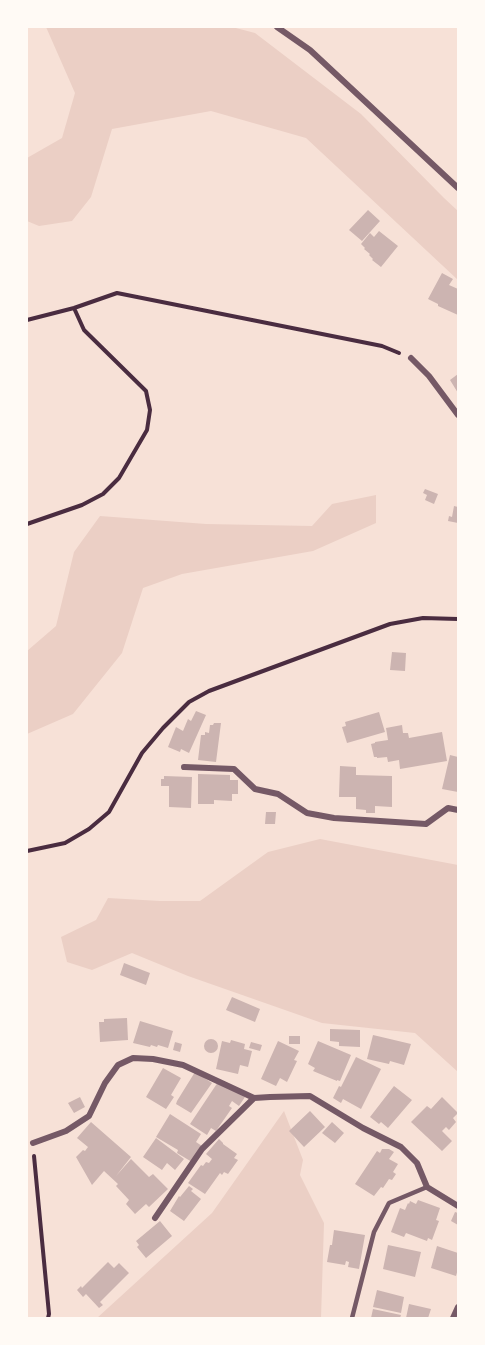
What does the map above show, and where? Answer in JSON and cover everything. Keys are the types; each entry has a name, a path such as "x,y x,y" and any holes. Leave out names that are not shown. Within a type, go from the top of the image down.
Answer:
{"street":[{"path":"277,27 310,50 458,188"},
{"path":"411,358 429,376 458,415"},
{"path":"184,767 234,769 255,789 278,794 307,813 334,818 426,824 448,808 458,810"},
{"path":"33,1143 66,1131 89,1116 105,1083 118,1065 133,1058 153,1059 183,1065 254,1098 310,1096 401,1148 417,1163 427,1187 458,1206"},
{"path":"154,1218 202,1149 254,1098"},
{"path":"453,1318 458,1308"}],"lane":[{"path":"352,1318 374,1232 389,1203 427,1187"}],"path":[{"path":"27,320 74,308 117,293 382,346 411,358"},
{"path":"27,524 82,505 103,494 119,478 147,430 150,410 146,391 84,330 74,308"},
{"path":"27,851 65,843 89,829 109,812 142,753 189,702 209,691 390,624 423,618 458,619"},
{"path":"33,1143 48,1318"}],"shaded area":[{"path":"46,27 232,27 255,33 361,114 458,211 458,280 306,138 211,111 112,129 91,197 72,221 39,226 27,221 27,158 62,138 75,93"},
{"path":"376,495 376,523 313,551 182,574 143,588 122,653 73,714 27,734 27,651 56,626 74,552 100,516 206,524 312,526 332,504"},
{"path":"320,839 458,865 458,1072 415,1033 322,1023 188,976 132,953 92,970 67,962 61,937 96,920 108,898 200,901 268,852"},
{"path":"284,1111 303,1160 300,1175 324,1223 321,1318 97,1318 212,1213"}],"building":[{"path":"368,210 380,221 362,241 349,230"},
{"path":"379,231 398,246 381,267 372,260 361,244 370,233 374,237"},
{"path":"442,273 453,279 449,285 458,289 458,315 428,299"},
{"path":"458,374 458,393 450,380"},
{"path":"425,489 438,494 434,504 425,500 427,495 423,493"},
{"path":"454,506 458,507 458,523 448,521 449,516 452,517"},
{"path":"392,652 406,653 405,671 390,670"},
{"path":"196,711 206,715 189,753 168,747 176,727 183,731 188,719 191,721"},
{"path":"379,712 385,732 347,743 342,727 346,726 345,722"},
{"path":"221,723 216,762 198,760 201,735 205,735 205,732 209,733 210,725"},
{"path":"402,725 403,733 408,733 409,738 442,732 447,761 400,769 399,760 388,762 387,757 374,757 371,744 388,740 386,728"},
{"path":"450,755 458,757 458,792 442,789"},
{"path":"340,766 356,767 356,775 392,776 392,807 375,806 375,813 366,813 366,810 356,809 356,797 339,797"},
{"path":"198,774 230,775 230,780 238,780 238,794 232,794 232,801 214,800 214,804 198,804"},
{"path":"164,776 192,777 191,808 169,807 169,786 161,786 161,779 164,779"},
{"path":"266,812 276,812 275,824 265,824"},
{"path":"124,963 150,973 146,985 120,975"},
{"path":"232,997 260,1009 255,1022 226,1010"},
{"path":"127,1018 128,1040 100,1042 99,1022 104,1022 104,1019"},
{"path":"140,1021 173,1031 168,1048 133,1043"},
{"path":"330,1029 360,1030 360,1047 339,1046 339,1042 330,1041"},
{"path":"373,1035 411,1044 404,1065 367,1059"},
{"path":"289,1036 300,1036 300,1044 289,1044"},
{"path":"208,1039 214,1039 218,1046 214,1053 208,1053 204,1049 204,1043"},
{"path":"231,1040 245,1044 244,1049 252,1051 248,1067 240,1065 238,1074 216,1069 222,1041 230,1043"},
{"path":"278,1041 299,1051 287,1082 280,1078 276,1086 261,1079"},
{"path":"318,1041 351,1055 340,1081 313,1071 315,1068 308,1064"},
{"path":"175,1042 182,1044 180,1052 173,1050"},
{"path":"251,1042 262,1045 260,1051 249,1048"},
{"path":"356,1057 381,1069 361,1109 343,1099 341,1103 333,1098"},
{"path":"163,1068 181,1078 171,1095 174,1097 166,1109 146,1097"},
{"path":"195,1072 212,1083 191,1113 176,1104"},
{"path":"218,1082 245,1097 239,1106 232,1101 229,1106 232,1108 216,1131 211,1128 207,1135 190,1124"},
{"path":"394,1086 412,1100 388,1128 370,1117"},
{"path":"80,1097 85,1107 74,1113 68,1103"},
{"path":"442,1097 458,1113 453,1118 456,1122 449,1130 446,1127 442,1131 452,1141 442,1151 411,1122 427,1106 431,1109"},
{"path":"310,1111 325,1127 304,1147 289,1131"},
{"path":"170,1114 201,1134 196,1142 202,1146 192,1162 177,1153 178,1150 156,1137"},
{"path":"91,1122 131,1157 116,1176 131,1159 149,1177 153,1174 168,1189 149,1207 146,1204 135,1214 126,1204 129,1200 116,1186 118,1184 104,1171 92,1185 76,1157 88,1147 77,1138"},
{"path":"332,1122 344,1133 335,1143 322,1133"},
{"path":"156,1138 184,1159 175,1170 167,1163 162,1170 143,1157"},
{"path":"219,1139 237,1154 234,1158 238,1160 228,1174 220,1173 205,1194 188,1183 201,1165 209,1163 212,1159 206,1154"},
{"path":"382,1149 394,1152 389,1159 398,1164 393,1172 396,1174 392,1180 389,1179 374,1196 355,1184 377,1151 380,1153"},
{"path":"189,1186 193,1189 191,1191 201,1199 184,1221 170,1211 179,1196"},
{"path":"418,1200 440,1208 436,1220 439,1221 432,1240 428,1238 427,1241 406,1233 404,1237 391,1232 400,1208 405,1210 410,1201 416,1204"},
{"path":"455,1212 458,1213 458,1225 451,1221"},
{"path":"160,1221 172,1236 146,1258 137,1247 139,1245 136,1241"},
{"path":"334,1230 365,1235 359,1269 348,1267 349,1262 346,1261 345,1265 327,1262"},
{"path":"388,1245 421,1252 415,1277 383,1269"},
{"path":"437,1246 458,1253 456,1276 431,1268"},
{"path":"108,1262 114,1268 119,1263 129,1273 100,1302 103,1305 99,1308 86,1294 83,1297 77,1290 81,1286 82,1288"},
{"path":"377,1290 404,1297 401,1313 373,1307"},
{"path":"409,1304 431,1309 428,1318 406,1318"},
{"path":"373,1309 401,1315 400,1318 371,1318"}]}
